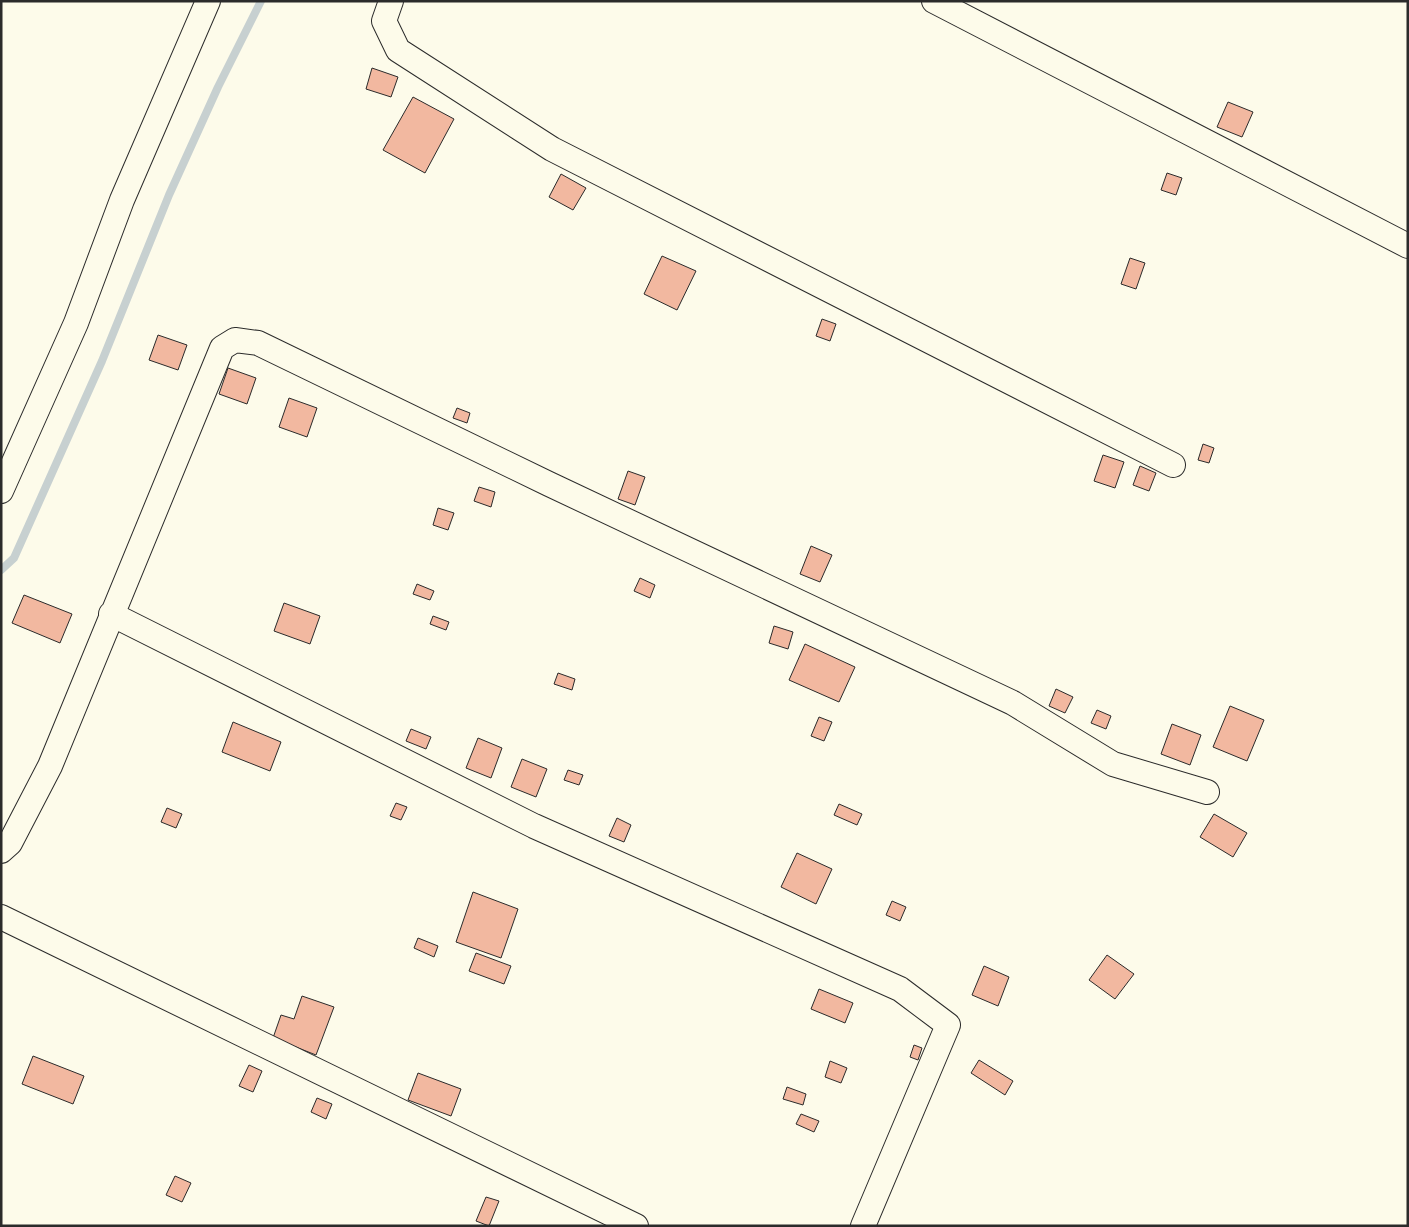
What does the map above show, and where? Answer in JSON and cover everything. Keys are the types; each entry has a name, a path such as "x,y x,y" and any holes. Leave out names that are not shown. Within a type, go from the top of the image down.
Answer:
{"street":[{"path":"1,491 76,323 122,200 208,1"},
{"path":"391,1 384,21 398,50 552,149 1173,465"},
{"path":"934,1 1408,246"},
{"path":"1,851 10,843 50,766 222,348 235,340 258,343 558,488 1013,703 1113,764 1207,792"},
{"path":"111,614 534,826 900,989 948,1025 864,1226"},
{"path":"1,917 636,1226"}],"building":[{"path":"372,68 398,77 391,97 366,89"},
{"path":"413,97 454,119 425,173 383,150"},
{"path":"1228,102 1253,112 1242,137 1217,127"},
{"path":"1167,173 1182,178 1176,195 1161,190"},
{"path":"561,174 586,188 573,210 549,197"},
{"path":"662,256 696,271 677,310 644,294"},
{"path":"1130,258 1145,263 1136,289 1121,284"},
{"path":"822,319 836,324 830,341 816,336"},
{"path":"158,335 187,345 178,370 149,360"},
{"path":"228,368 256,378 247,404 219,394"},
{"path":"289,398 317,408 307,437 279,427"},
{"path":"457,408 470,413 467,423 453,418"},
{"path":"1203,444 1214,448 1209,463 1198,460"},
{"path":"1103,455 1124,462 1115,488 1094,481"},
{"path":"1140,466 1156,473 1149,491 1133,485"},
{"path":"628,471 645,477 635,505 618,499"},
{"path":"479,487 495,492 491,507 474,501"},
{"path":"438,508 454,513 448,530 433,525"},
{"path":"811,546 832,555 820,582 800,574"},
{"path":"640,578 655,585 650,598 634,591"},
{"path":"417,584 434,591 430,600 413,594"},
{"path":"24,595 72,614 60,643 12,623"},
{"path":"284,603 320,616 310,644 274,631"},
{"path":"433,616 449,622 446,630 430,624"},
{"path":"774,626 793,632 788,649 769,643"},
{"path":"805,644 855,667 839,702 789,680"},
{"path":"558,673 575,679 572,690 554,684"},
{"path":"1056,689 1073,697 1065,713 1049,706"},
{"path":"1230,706 1264,720 1247,761 1213,747"},
{"path":"1097,710 1111,716 1106,729 1091,723"},
{"path":"819,717 832,722 824,741 811,736"},
{"path":"233,722 281,742 270,771 222,752"},
{"path":"1172,724 1201,735 1190,765 1161,754"},
{"path":"411,729 431,737 426,749 406,741"},
{"path":"478,738 502,748 491,778 466,768"},
{"path":"522,759 547,769 536,797 511,787"},
{"path":"568,770 583,775 579,785 564,780"},
{"path":"396,803 407,807 401,820 390,816"},
{"path":"839,804 862,814 857,825 834,815"},
{"path":"167,808 182,814 176,828 161,822"},
{"path":"1214,814 1247,833 1233,857 1200,837"},
{"path":"617,818 631,825 624,842 609,836"},
{"path":"797,853 832,869 816,904 781,887"},
{"path":"473,892 518,909 501,958 456,942"},
{"path":"892,901 906,907 900,921 886,915"},
{"path":"418,938 438,946 434,957 414,948"},
{"path":"476,953 511,966 504,984 469,971"},
{"path":"1107,955 1134,974 1115,999 1089,980"},
{"path":"984,966 1009,977 998,1006 972,995"},
{"path":"819,989 853,1003 845,1023 811,1009"},
{"path":"302,996 334,1007 316,1055 273,1038 281,1015 294,1019"},
{"path":"914,1045 922,1048 918,1060 910,1057"},
{"path":"33,1056 84,1076 73,1104 22,1084"},
{"path":"979,1060 1013,1081 1005,1095 971,1073"},
{"path":"830,1061 847,1068 841,1083 825,1077"},
{"path":"249,1065 262,1071 253,1092 239,1086"},
{"path":"418,1073 461,1089 451,1116 408,1100"},
{"path":"787,1087 806,1094 803,1105 783,1099"},
{"path":"317,1098 332,1104 326,1119 311,1112"},
{"path":"801,1114 819,1121 814,1132 796,1124"},
{"path":"175,1176 191,1183 182,1202 166,1195"},
{"path":"486,1197 499,1201 489,1226 476,1221"}],"waterway":[{"path":"1,570 14,558 102,361 169,195 218,87 261,1"}]}
